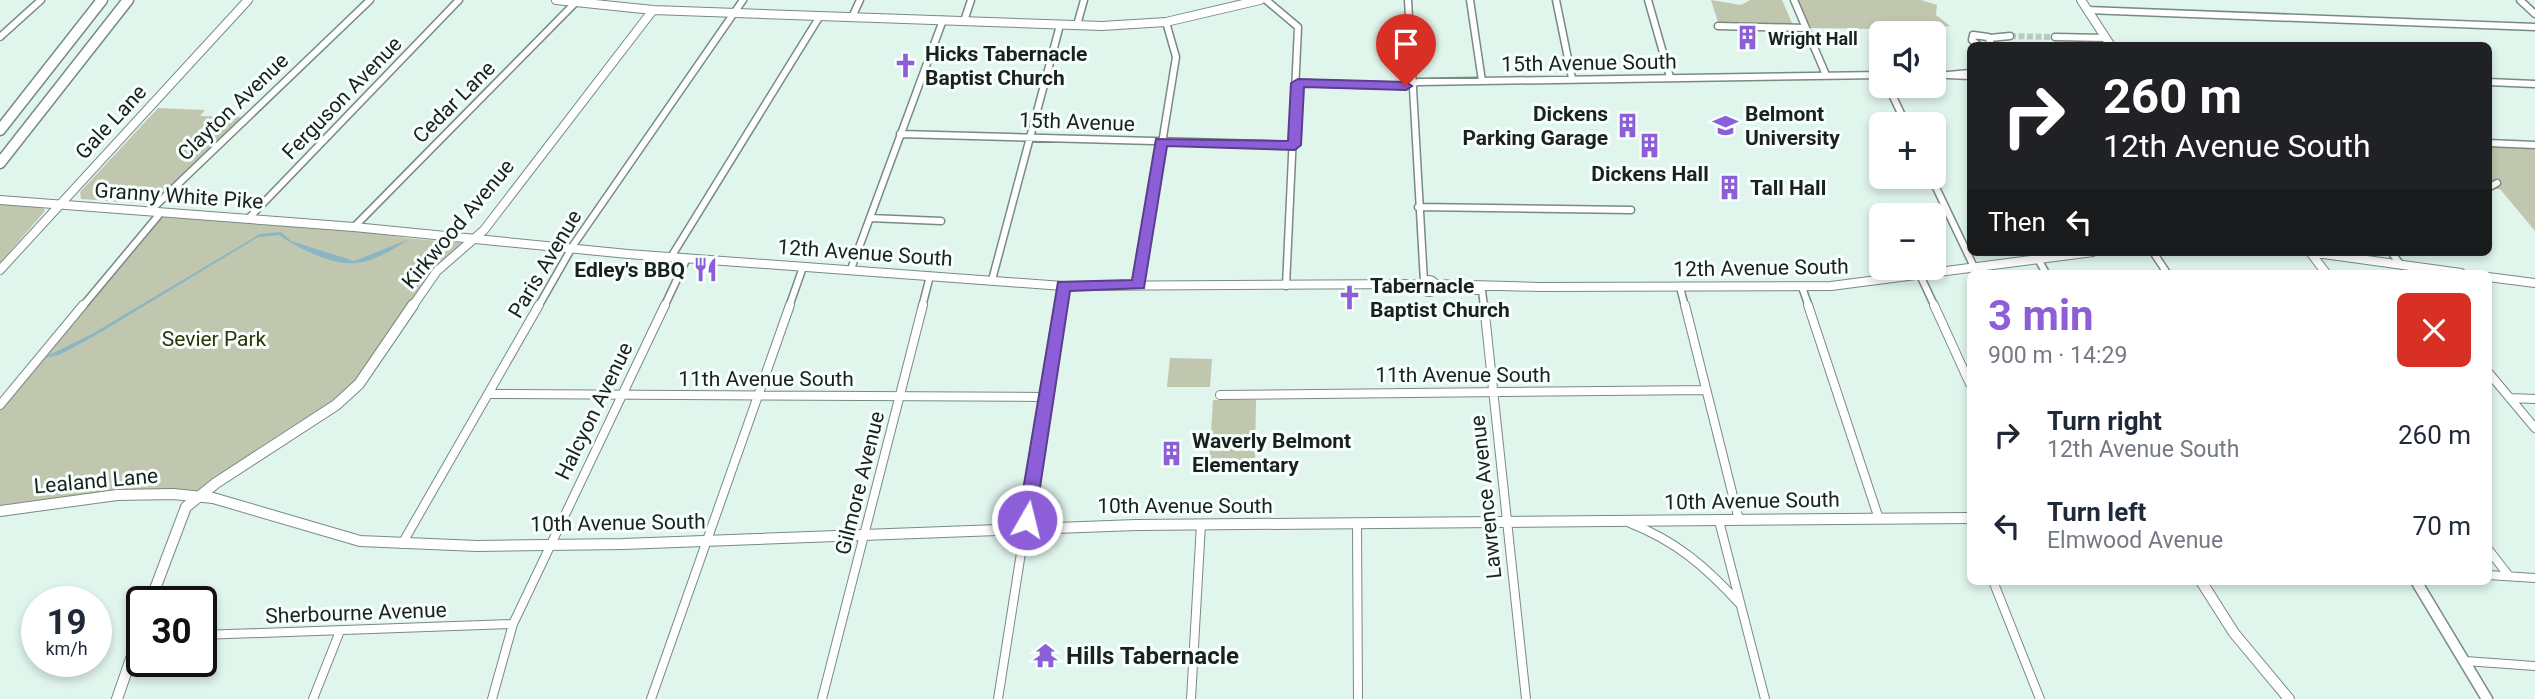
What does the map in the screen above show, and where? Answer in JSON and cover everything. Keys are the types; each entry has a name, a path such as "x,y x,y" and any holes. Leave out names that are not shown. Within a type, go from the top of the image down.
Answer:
{"highway":[{"path":"0,130 102,0"},
{"path":"0,163 128,0"}],"main road":[{"path":"2081,0 2108,42"},
{"name":"Granny White Pike","path":"0,200 354,227"},
{"name":"12th Avenue South","path":"354,227 572,249 1063,286 1423,285"},
{"name":"12th Avenue South","path":"1946,272 2069,256"},
{"path":"2313,256 2324,270"},
{"path":"2338,256 2438,270"},
{"path":"2492,278 2535,283"},
{"name":"12th Avenue South","path":"1435,287 1802,286 1886,280"},
{"name":"12th Avenue South","path":"1435,287 1482,290 1512,287"},
{"path":"2418,585 2487,699"}],"street":[{"path":"0,37 41,0"},
{"name":"Gale Lane","path":"0,270 248,0"},
{"name":"Clayton Avenue","path":"0,405 158,216 154,207 370,0"},
{"name":"Ferguson Avenue","path":"248,219 459,0"},
{"path":"556,0 653,10 1060,25 1166,22 1260,0"},
{"name":"Paris Avenue","path":"402,545 572,249 743,0"},
{"path":"852,17 860,0"},
{"path":"964,21 971,0"},
{"path":"1077,25 1084,0"},
{"path":"1230,0 1236,7"},
{"path":"1266,0 1298,27 1298,83 1286,286"},
{"path":"1408,0 1423,285 1435,287"},
{"path":"1470,0 1482,81"},
{"path":"1556,0 1572,78"},
{"path":"1648,0 1671,77"},
{"path":"1794,0 1826,75"},
{"path":"2520,0 2535,14"},
{"name":"Cedar Lane","path":"354,227 576,1"},
{"name":"Kirkwood Avenue","path":"156,586 181,516 196,497 351,392 374,365 437,271 473,240 653,10"},
{"path":"2087,10 2535,27"},
{"path":"671,257 820,16"},
{"path":"851,269 943,20"},
{"path":"1139,285 1176,57 1166,22"},
{"path":"992,280 1060,25"},
{"path":"1718,26 1806,28"},
{"path":"1975,42 1978,34 1991,42 2010,36"},
{"path":"2055,37 2105,38"},
{"name":"15th Avenue South","path":"1298,83 1413,84 1572,78 1869,75"},
{"path":"1946,75 1967,75"},
{"path":"2492,82 2535,84"},
{"name":"15th Avenue","path":"900,134 1295,145"},
{"path":"2492,143 2535,145"},
{"path":"2492,186 2497,183"},
{"path":"1937,189 1967,252"},
{"path":"1418,206 1632,210"},
{"path":"870,219 941,220"},
{"path":"1969,256 1975,269"},
{"path":"2394,256 2401,265"},
{"name":"Halcyon Avenue","path":"492,699 513,624 687,258"},
{"path":"2039,261 2044,270"},
{"path":"651,699 803,267"},
{"name":"Gilmore Avenue","path":"822,699 930,276"},
{"path":"1922,280 1967,377"},
{"path":"998,699 1063,286"},
{"path":"1802,286 1879,519"},
{"path":"1680,287 1739,520"},
{"name":"Lawrence Avenue","path":"1482,290 1526,699"},
{"path":"2492,377 2535,428"},
{"name":"11th Avenue South","path":"1220,395 1706,390"},
{"name":"11th Avenue South","path":"488,394 1044,397"},
{"path":"2510,398 2535,399"},
{"name":"Lealand Lane","path":"0,511 117,495 156,493 196,497"},
{"name":"10th Avenue South","path":"196,497 213,499 333,535 402,545 708,540 1201,524 1967,520"},
{"path":"1719,521 1765,699"},
{"path":"1627,522 1669,537 1702,561 1740,604"},
{"path":"1357,523 1358,699"},
{"path":"1191,699 1201,524"},
{"path":"2492,554 2509,576"},
{"path":"2492,575 2535,578"},
{"path":"1995,585 2040,699"},
{"path":"2204,585 2234,633 2289,699"},
{"name":"Sherbourne Avenue","path":"217,635 513,624"},
{"path":"313,699 340,631"},
{"path":"2465,661 2535,666"},
{"path":"117,699 126,674"}],"green space":[{"path":"1711,0 1741,5 1750,0 1782,0 1793,25 1718,22"},
{"path":"1797,0 1921,0 1937,5 1936,15 1944,21 1869,21 1869,29 1810,28"},
{"path":"158,108 205,110 200,116 244,117 152,204 81,199 80,192"},
{"path":"2492,143 2535,145 2535,231 2500,189 2492,189"},
{"path":"0,203 42,206 45,211 0,263"},
{"name":"Sevier Park","path":"161,215 363,231 462,243 437,266 352,387 320,413 196,493 0,508 0,410"},
{"path":"1170,358 1212,359 1210,387 1167,387"},
{"path":"1213,400 1256,400 1255,466 1209,466"}],"water":[{"path":"281,232 291,241 354,261 410,239 370,260 346,263 315,255 279,235 258,237 96,335 59,355 43,358 92,334 260,234"}],"tunnel":[{"path":"2010,36 2055,37"}],"place":[{"name":"Wright Hall","path":"1748,38"},
{"name":"Hicks Tabernacle Baptist Church","path":"905,66"},
{"name":"Dickens Parking Garage","path":"1628,126"},
{"name":"Belmont University","path":"1725,126"},
{"name":"Dickens Hall","path":"1650,145"},
{"name":"Tall Hall","path":"1730,188"},
{"name":"Edley's BBQ","path":"705,270"},
{"name":"Tabernacle Baptist Church","path":"1350,298"},
{"name":"Waverly Belmont Elementary","path":"1172,453"},
{"name":"Hills Tabernacle","path":"1046,656"}],"route":[{"path":"1027,520 1063,286 1139,285 1161,142 1295,145 1298,83 1406,86"}]}
